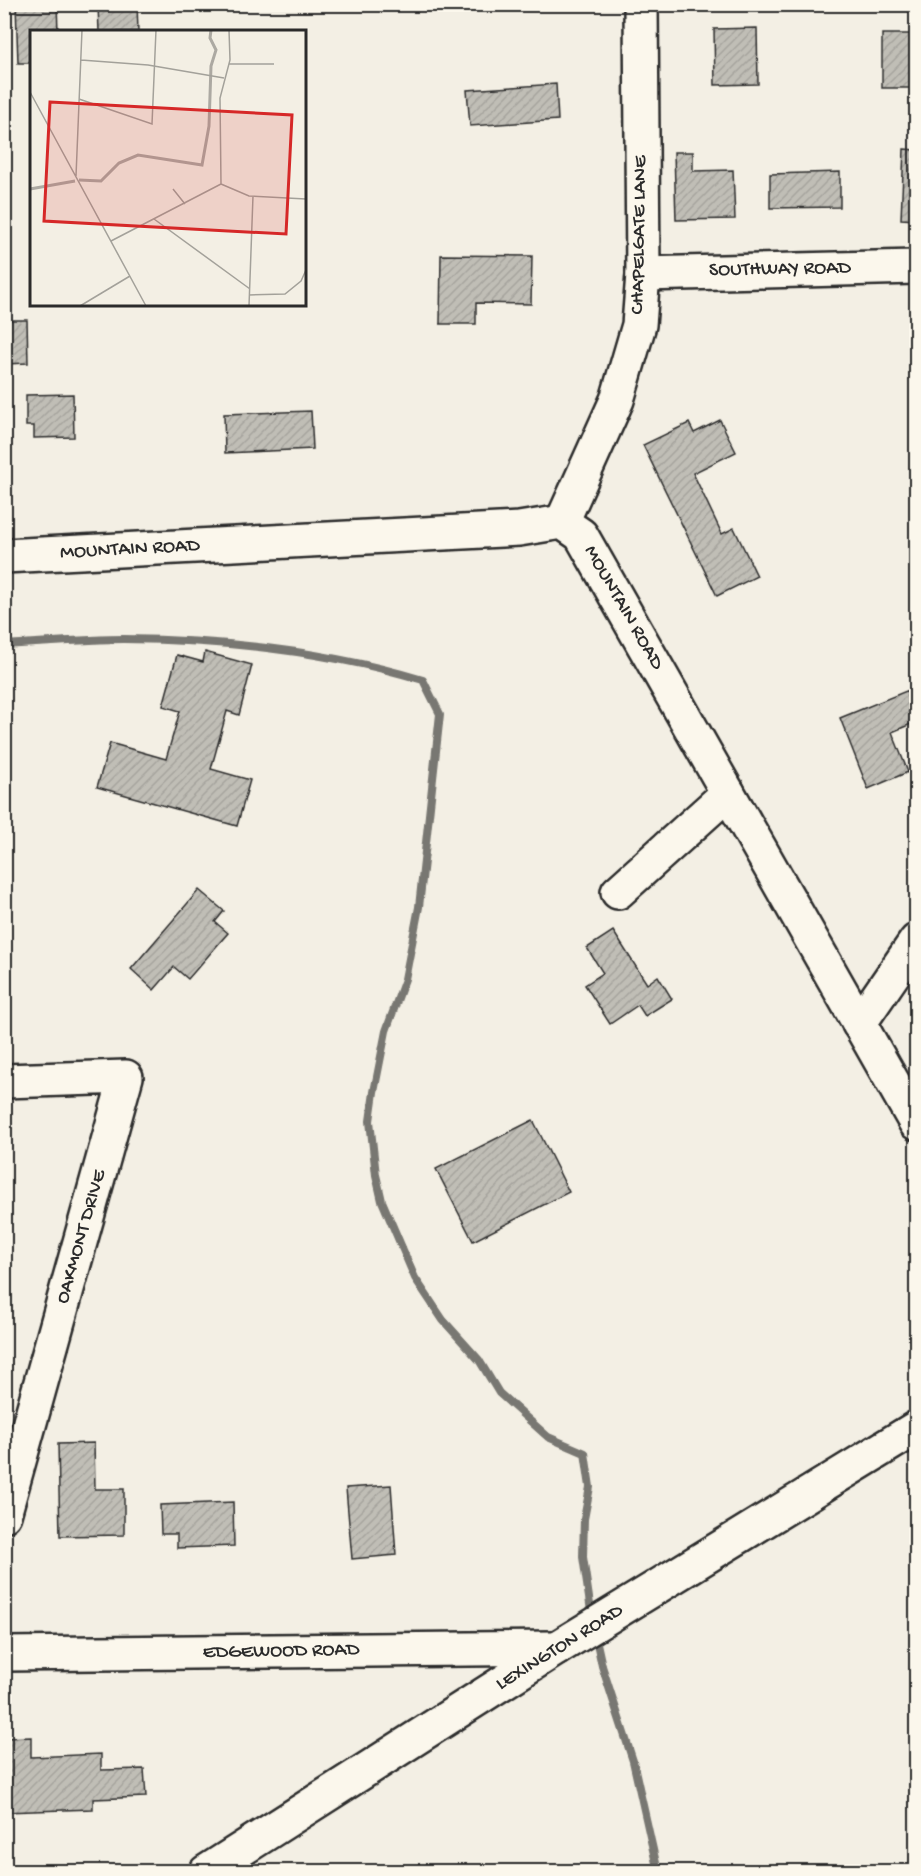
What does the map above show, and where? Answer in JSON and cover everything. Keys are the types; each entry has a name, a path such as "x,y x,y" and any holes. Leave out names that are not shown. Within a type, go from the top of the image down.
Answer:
{"street":[{"name":"CHAPELGATE LANE","path":"562,522 617,400 639,325 643,273 641,4"},
{"name":"SOUTHWAY ROAD","path":"643,273 916,267"},
{"name":"MOUNTAIN ROAD","path":"4,556 519,529 562,522 581,535 916,1123"},
{"path":"618,892 728,794"},
{"path":"859,1024 916,941"},
{"name":"OAKMONT DRIVE","path":"4,1081 126,1077 4,1515"},
{"name":"LEXINGTON ROAD","path":"206,1872 557,1648 916,1428"},
{"name":"EDGEWOOD ROAD","path":"4,1654 557,1648"}],"building":[{"path":"16,4 57,4 58,30 30,30 30,63 18,63"},
{"path":"98,4 137,4 138,30 99,30"},
{"path":"757,28 758,84 715,85 714,29"},
{"path":"882,34 916,34 916,88 882,88"},
{"path":"556,84 558,120 470,126 467,90"},
{"path":"904,149 916,150 916,220 901,219"},
{"path":"674,152 693,152 693,171 733,170 735,219 676,220"},
{"path":"840,172 840,207 770,208 770,174"},
{"path":"441,255 532,256 531,304 476,303 476,324 440,324"},
{"path":"4,320 27,320 28,363 4,364"},
{"path":"73,394 74,437 34,438 34,426 26,426 26,395"},
{"path":"311,411 313,449 225,453 224,414"},
{"path":"720,420 736,452 693,473 722,534 734,528 757,576 717,596 643,445 689,423 694,433"},
{"path":"205,652 252,665 239,715 227,711 211,769 250,780 237,826 97,787 110,743 166,759 180,711 163,706 177,655 203,662"},
{"path":"916,687 916,722 892,732 908,772 868,789 840,718"},
{"path":"199,890 224,911 215,922 228,933 188,979 174,967 154,990 131,969"},
{"path":"613,931 647,984 658,976 672,999 645,1016 638,1005 610,1024 585,985 603,973 587,948"},
{"path":"533,1120 569,1192 473,1241 436,1169"},
{"path":"94,1443 95,1489 124,1489 124,1535 60,1536 58,1444"},
{"path":"391,1485 396,1555 352,1559 346,1488"},
{"path":"233,1502 234,1546 177,1548 177,1534 161,1534 160,1505"},
{"path":"31,1737 31,1757 101,1754 101,1770 144,1769 146,1797 93,1799 93,1809 4,1812 4,1738"}],"waterway":[{"path":"4,645 124,639 237,645 313,655 423,680 440,714 419,907 405,979 386,1031 374,1092 370,1121 376,1175 382,1201 415,1278 443,1320 479,1360 499,1393 548,1437 585,1453 590,1487 584,1519 583,1557 592,1618"},
{"path":"595,1634 602,1666 633,1761 658,1872"}]}
